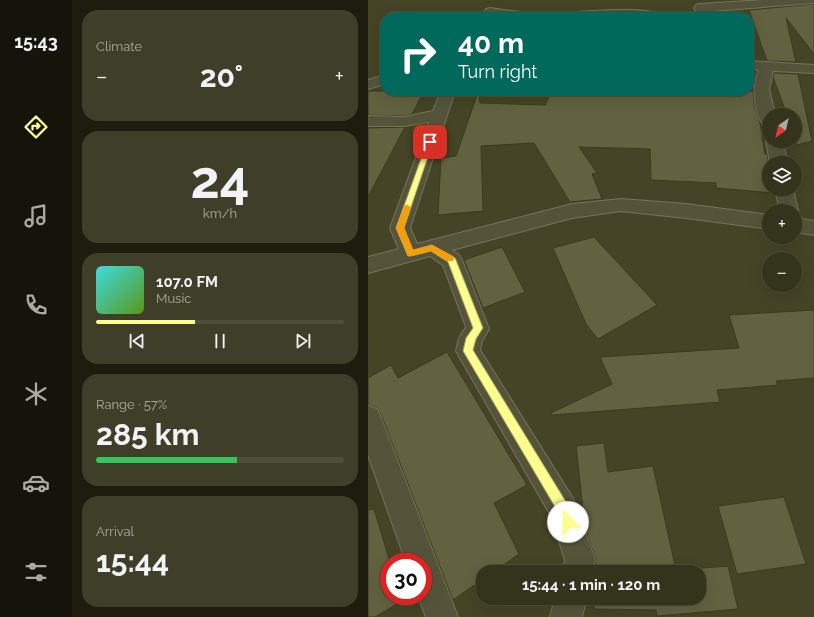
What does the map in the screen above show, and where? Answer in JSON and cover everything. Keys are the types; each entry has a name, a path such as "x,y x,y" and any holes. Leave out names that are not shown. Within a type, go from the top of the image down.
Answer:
{"street":[{"path":"488,12 496,0"},
{"path":"699,8 814,0"},
{"path":"754,66 814,70"},
{"path":"765,108 761,97 760,82 767,67"},
{"path":"368,79 380,79"},
{"path":"368,85 380,81"},
{"path":"411,253 400,228 446,96"},
{"path":"368,121 417,121 440,114"},
{"path":"368,265 572,211 621,205 686,211 762,221"},
{"path":"802,227 814,228"},
{"path":"411,253 432,248 452,260 478,328 471,338 468,351 564,510 580,560 579,565"},
{"path":"368,418 418,553"},
{"path":"432,591 442,617"},
{"path":"566,617 569,605"}],"building":[{"path":"814,4 814,54 786,18 796,62 767,61 754,24 754,12 750,12 749,10"},
{"path":"774,73 798,74 812,141 802,144 802,108 784,108 773,77"},
{"path":"368,91 380,91 380,96 421,96 412,114 404,116 368,115"},
{"path":"477,96 479,96 480,103 545,105 550,96 753,96 754,106 760,123 762,148 764,148 765,154 767,154 767,156 762,156 762,192 716,188 716,183 651,180 650,149 579,147 597,173 592,174 602,199 570,202 534,143 481,146 483,211 438,215 441,158 456,156"},
{"path":"405,127 368,197 368,128"},
{"path":"594,237 657,305 598,339 586,324 553,248"},
{"path":"502,247 525,292 483,308 464,260"},
{"path":"814,310 814,378 776,381 778,385 717,390 720,402 552,415 551,413 612,384 600,357 739,348 729,315"},
{"path":"447,352 527,485 494,503 519,554 503,565 476,565 476,584 453,600 382,417 377,408 368,405 368,378 391,365 398,378"},
{"path":"604,443 608,472 653,466 675,565 595,565 596,560 585,528 576,446"},
{"path":"784,497 806,564 737,574 718,506"},
{"path":"374,509 387,553 380,553 380,605 395,605 375,617 368,617 368,510"},
{"path":"728,566 738,609 657,616 656,610 594,609 594,605 706,605 706,568"}],"slow traffic":[{"path":"407,207 400,228 411,253 432,248 450,259"}],"route":[{"path":"430,142 400,228 411,253 432,248 452,260 478,328 471,338 468,351 564,510 568,522"}]}
